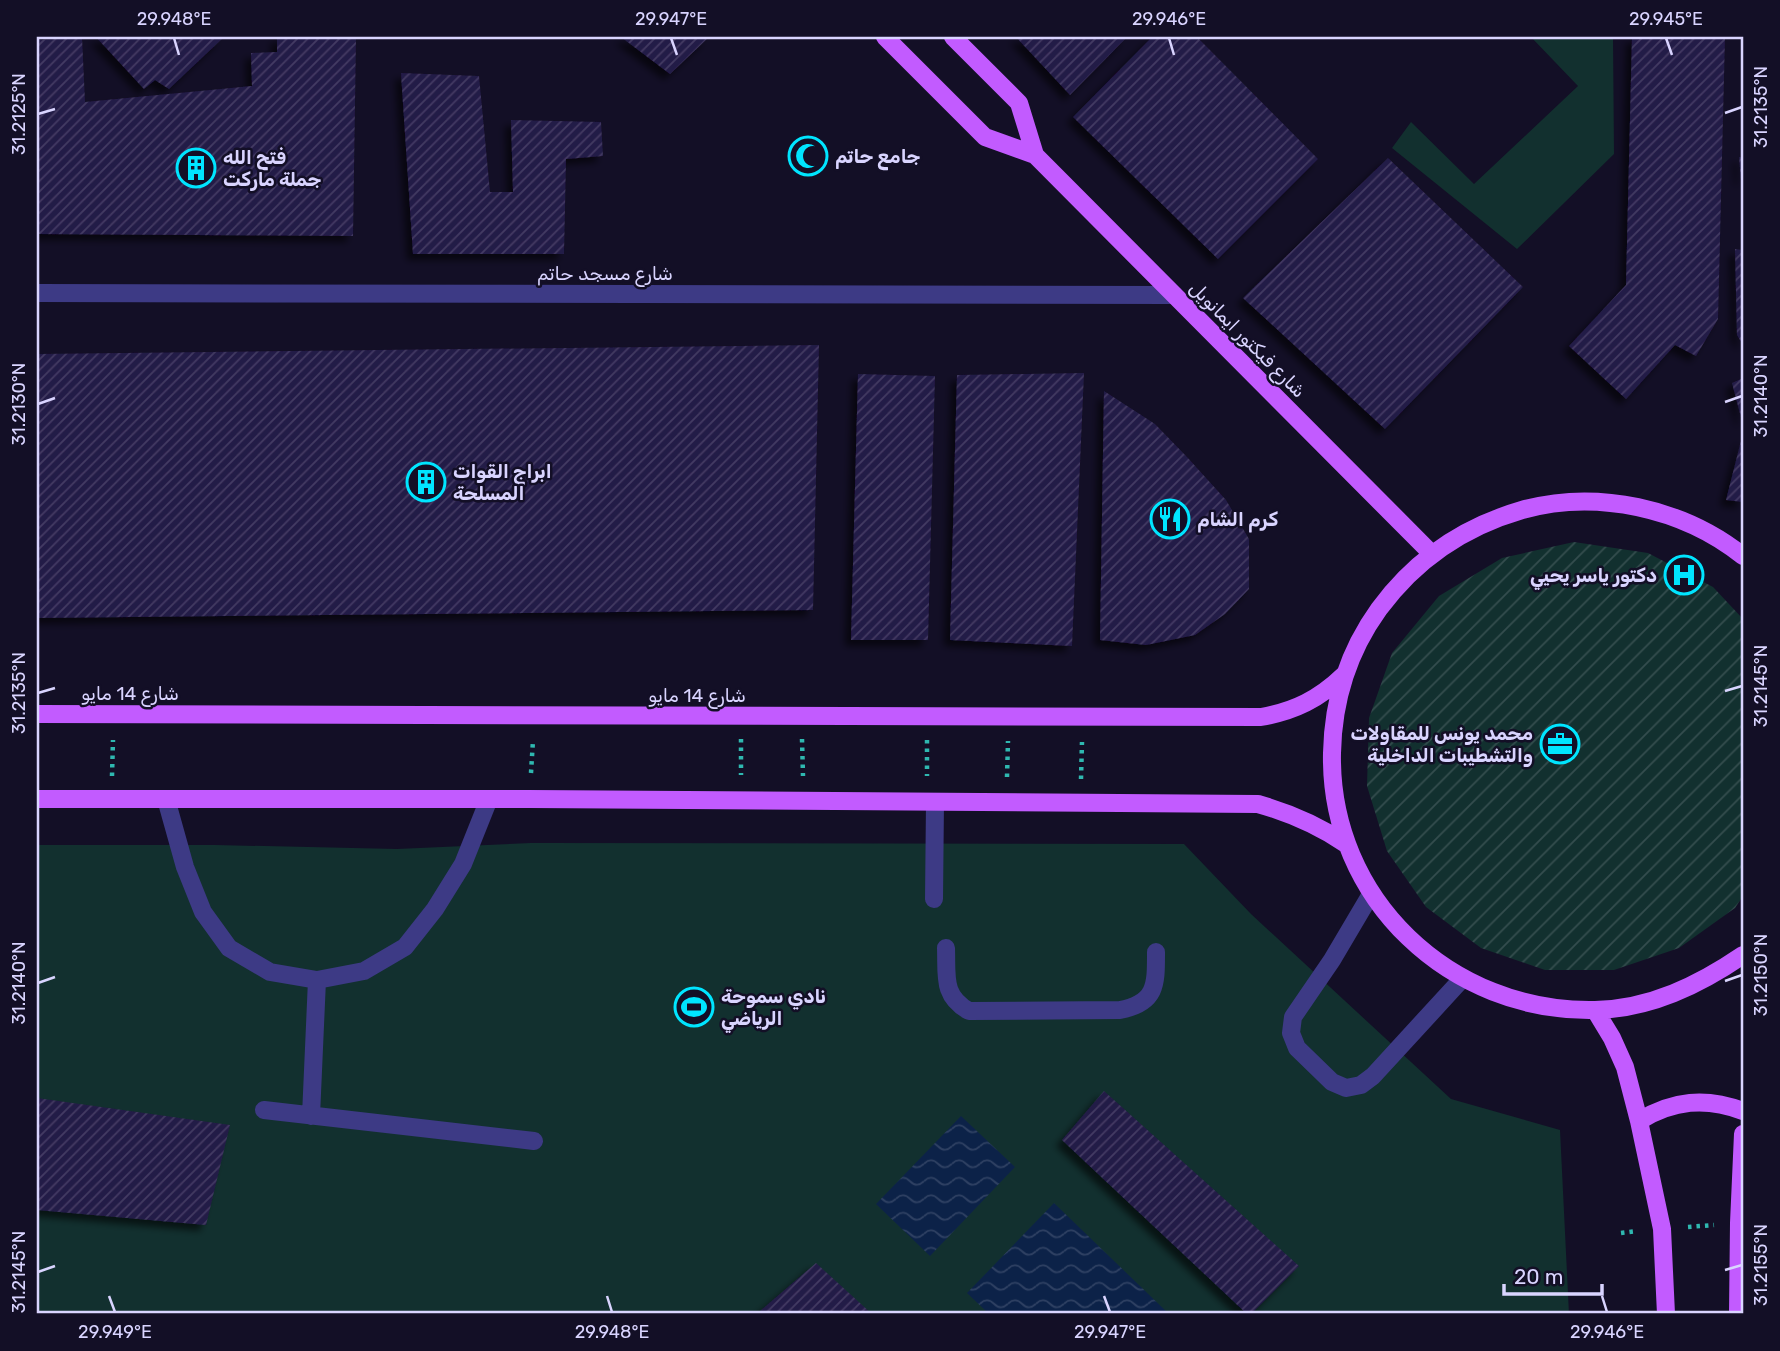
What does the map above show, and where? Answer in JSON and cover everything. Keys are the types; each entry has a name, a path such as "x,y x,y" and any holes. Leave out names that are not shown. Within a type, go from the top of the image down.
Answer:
{"main road":[{"name":"شارع فيكتور ايمانويل","path":"885,37 985,137 1035,155 1432,554"},
{"name":"شارع فيكتور ايمانويل","path":"953,37 1020,103 1035,155"},
{"path":"1739,548 1682,520 1631,505 1577,502 1538,506 1500,516 1464,532 1432,554 1394,588 1365,629 1344,675 1333,722 1332,774 1336,806 1346,844 1371,894 1407,938 1462,979 1527,1003 1595,1010 1629,1006 1671,995 1710,978 1743,955"},
{"name":"شارع 14 مايو","path":"37,714 1261,718 1307,704 1327,691 1344,675"},
{"path":"37,799 1258,804 1303,818 1346,844"},
{"path":"1595,1010 1625,1067 1639,1121 1662,1230 1666,1314"},
{"path":"1639,1121 1663,1108 1690,1102 1709,1102 1743,1111"},
{"path":"1738,1314 1743,1134"}],"street":[{"name":"شارع مسجد حاتم","path":"37,293 1174,295"},
{"path":"166,799 185,867 203,912 229,948 270,972 317,981 365,971 405,947 435,909 463,864 489,799"},
{"path":"931,802 934,899"},
{"path":"1371,894 1332,960 1293,1017 1291,1033 1297,1048 1332,1082 1346,1087 1361,1085 1373,1076 1462,979"},
{"path":"946,948 950,995 958,1005 969,1011 1120,1010 1136,1007 1148,998 1156,985 1156,952"},
{"path":"311,1116 317,981"},
{"path":"264,1110 534,1141"}],"path":[{"path":"111,799 114,714"},
{"path":"530,799 534,716"},
{"path":"741,716 741,801"},
{"path":"801,716 803,801"},
{"path":"926,716 931,802"},
{"path":"1007,803 1009,716"},
{"path":"1080,803 1082,716"}],"green space":[{"path":"1531,37 1613,37 1614,154 1517,249 1392,148 1411,122 1474,184 1578,86"},
{"path":"1574,542 1648,553 1713,587 1743,619 1743,896 1735,908 1679,948 1614,970 1545,970 1481,948 1426,907 1387,851 1367,786 1369,718 1392,653 1439,596 1502,558"},
{"name":"نادي سموحة الرياضي","path":"531,843 1184,844 1251,914 1451,1099 1560,1130 1569,1314 37,1314 37,845 397,849"}],"water":[{"path":"961,1116 1015,1167 930,1256 876,1204"},
{"path":"1054,1203 1169,1314 989,1314 967,1293"}],"building":[{"name":"فتح الله جملة ماركت","path":"82,37 85,102 252,86 251,53 277,52 277,37 356,37 353,236 37,234 37,40"},
{"path":"96,37 224,37 169,89 155,80 144,89"},
{"path":"621,37 709,37 670,74"},
{"path":"1016,37 1127,37 1070,95"},
{"path":"1152,37 1197,37 1318,159 1218,259 1073,117"},
{"path":"1632,37 1725,37 1718,319 1696,356 1675,345 1626,399 1569,346 1626,285"},
{"path":"401,73 479,76 490,192 513,192 511,120 601,122 603,156 566,159 564,254 413,254"},
{"path":"1739,157 1743,157 1743,180 1741,180"},
{"path":"1388,158 1523,287 1385,429 1243,298"},
{"path":"1735,249 1743,250 1743,345 1737,335"},
{"name":"ابراج القوات المسلحة","path":"819,345 813,610 37,618 37,354"},
{"path":"1084,373 1072,646 950,640 957,375"},
{"path":"858,374 935,376 928,640 851,640"},
{"path":"1743,378 1743,421 1742,421 1732,383"},
{"name":"كرم الشام","path":"1104,391 1155,424 1226,500 1249,539 1249,589 1225,614 1195,635 1146,645 1100,640"},
{"path":"1743,437 1743,502 1726,500"},
{"path":"1104,1091 1299,1266 1251,1314 1247,1314 1062,1140"},
{"path":"37,1098 230,1125 206,1225 37,1210"},
{"path":"816,1263 872,1314 759,1312"}],"place":[{"name":"جامع حاتم","path":"808,156"},
{"name":"فتح الله جملة ماركت","path":"196,168"},
{"name":"ابراج القوات المسلحة","path":"426,482"},
{"name":"كرم الشام","path":"1170,519"},
{"name":"دكتور ياسر يحيي","path":"1684,575"},
{"name":"محمد يونس للمقاولات والتشطيبات الداخلية","path":"1560,744"},
{"name":"نادي سموحة الرياضي","path":"694,1007"}]}
